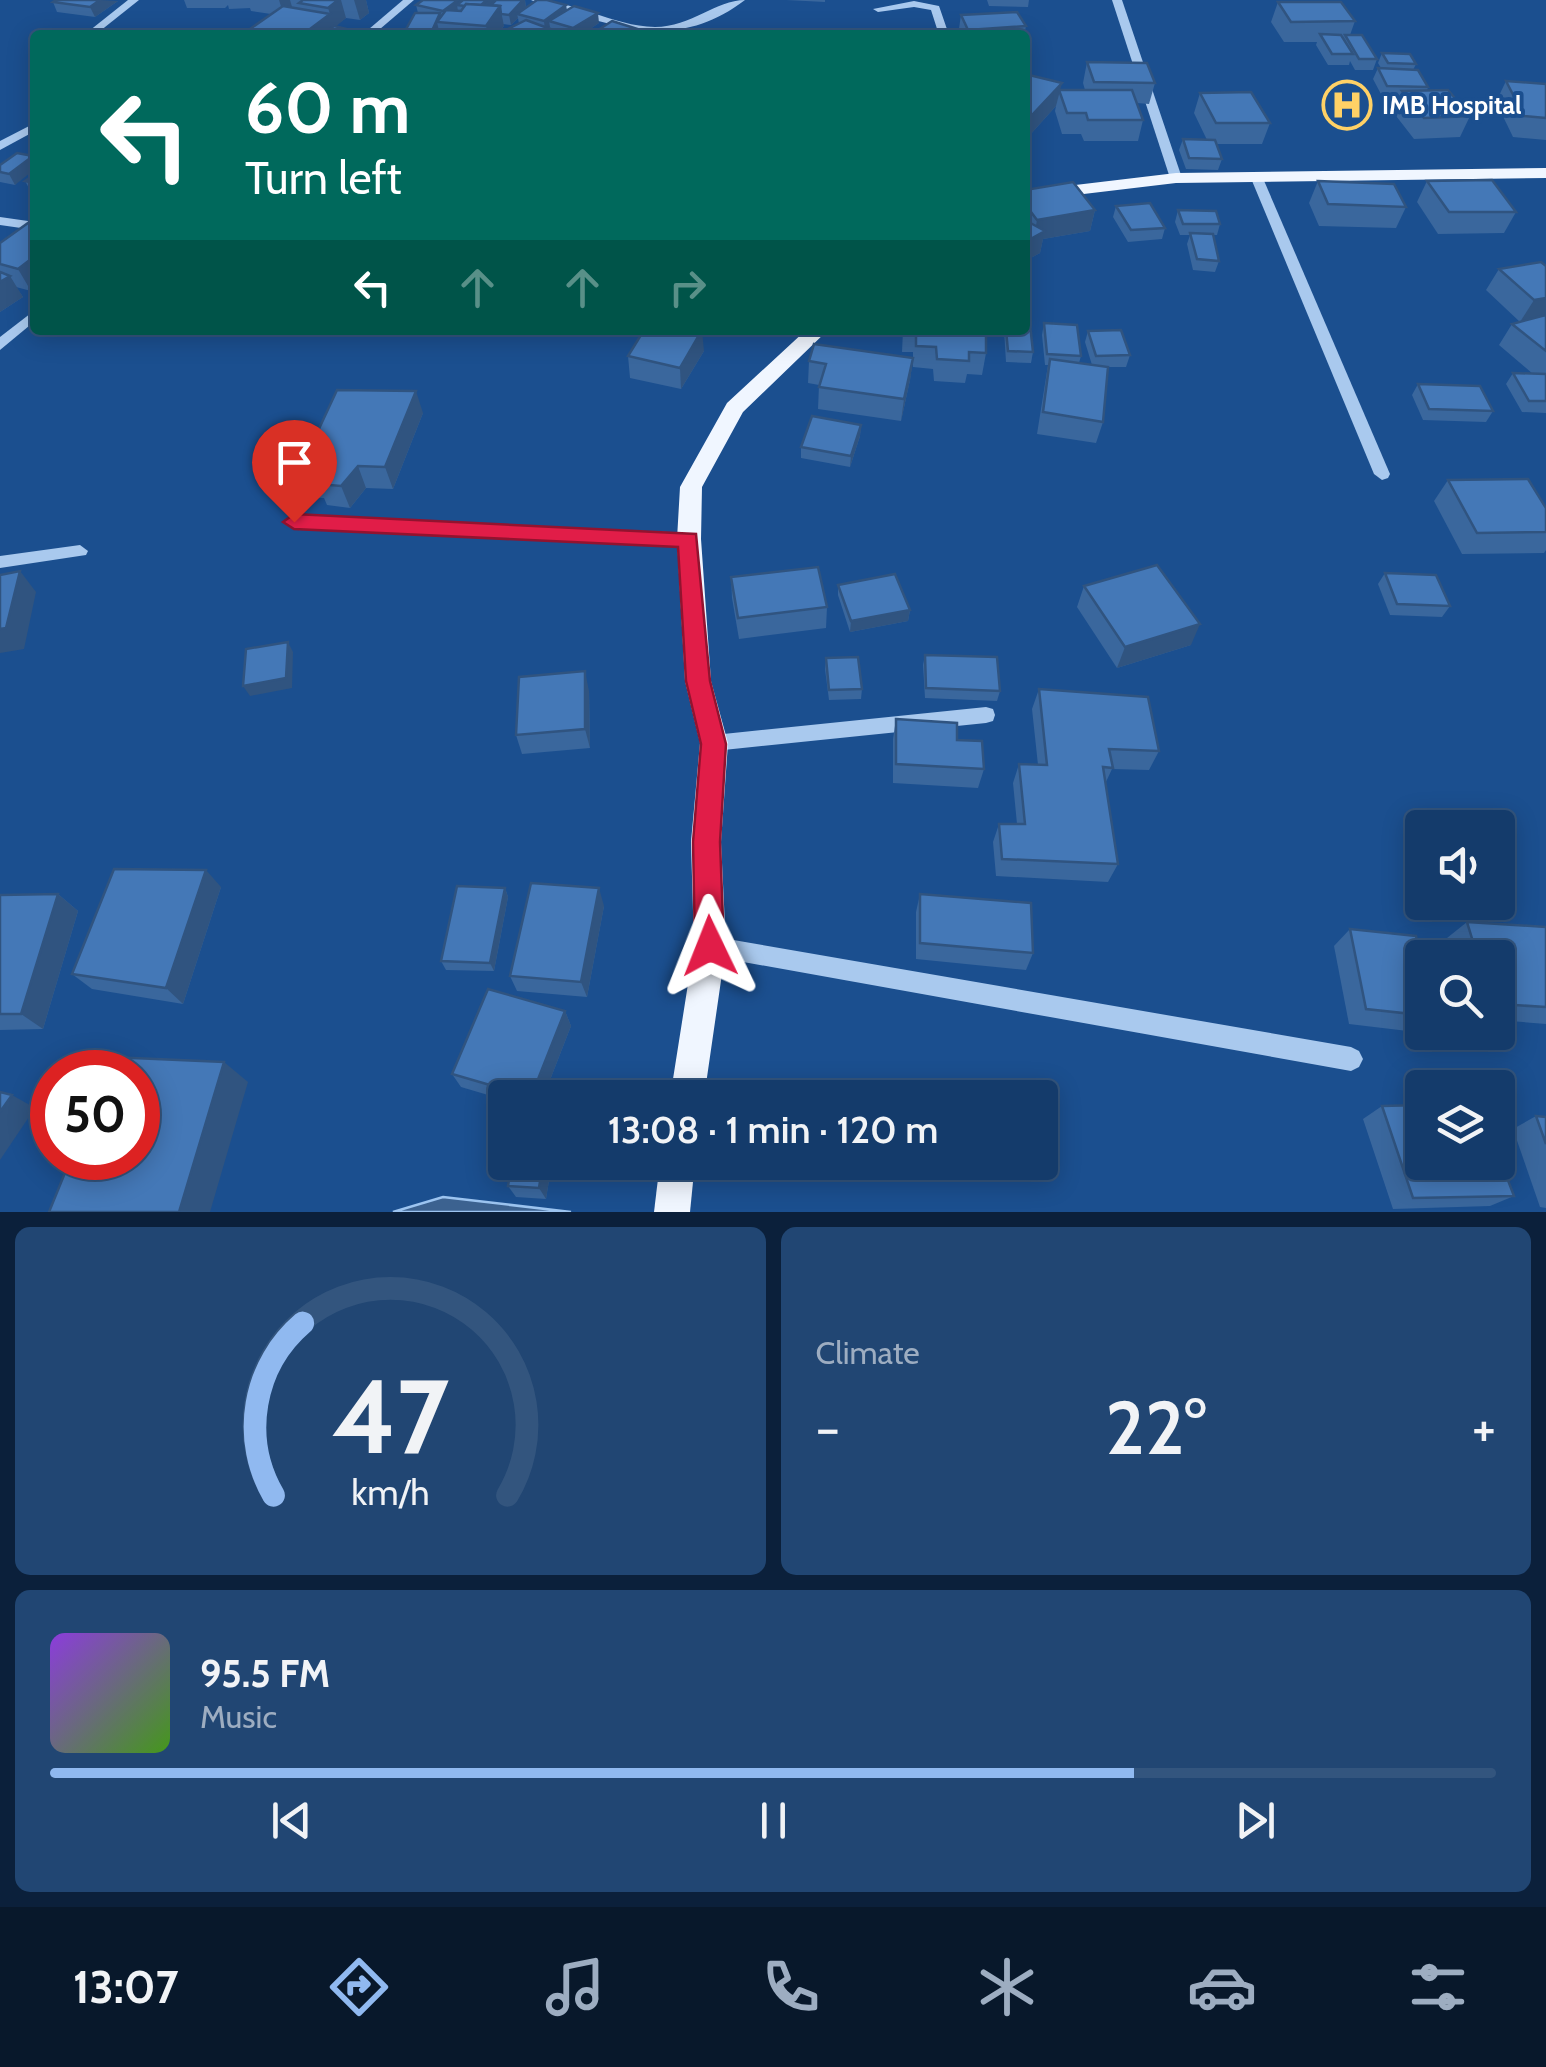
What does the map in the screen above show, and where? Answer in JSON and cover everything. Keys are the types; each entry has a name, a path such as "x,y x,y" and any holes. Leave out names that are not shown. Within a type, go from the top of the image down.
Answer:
{"main road":[{"path":"1030,191 1176,178 1546,173"},
{"path":"690,1080 710,946 706,842 714,744 698,681 689,540 691,487 735,408 813,335"},
{"path":"672,1212 676,1180"}],"street":[{"path":"95,30 134,0"},
{"path":"372,30 409,0"},
{"path":"536,0 618,28 640,30"},
{"path":"680,30 740,0"},
{"path":"1117,0 1176,178"},
{"path":"878,9 914,4 935,8 942,30"},
{"path":"0,146 30,129"},
{"path":"1256,176 1382,474"},
{"path":"0,220 30,225"},
{"path":"0,345 30,318"},
{"path":"294,522 689,540"},
{"path":"0,562 80,551"},
{"path":"714,744 986,716"},
{"path":"710,946 1351,1059"}],"water":[{"path":"443,1197 571,1212 393,1212"}],"building":[{"path":"100,0 90,7 53,2"},
{"path":"338,0 328,8 299,3"},
{"path":"423,0 458,0 443,11 416,5"},
{"path":"463,0 487,0 481,5 457,5"},
{"path":"496,0 523,0 509,15 501,14 500,6 491,5"},
{"path":"537,0 566,5 544,21 517,14"},
{"path":"1278,2 1341,2 1355,21 1291,22"},
{"path":"466,4 500,6 486,26 437,22 446,10 461,11"},
{"path":"283,6 330,14 309,30 248,30"},
{"path":"574,6 598,13 573,28 549,21"},
{"path":"1017,12 1026,26 968,30 961,15"},
{"path":"415,13 440,13 432,30 406,30"},
{"path":"526,20 553,30 511,30"},
{"path":"612,21 641,30 598,30"},
{"path":"1320,34 1341,35 1353,54 1332,54"},
{"path":"1345,35 1362,35 1377,59 1359,59"},
{"path":"1382,53 1410,54 1416,64 1388,63"},
{"path":"1087,62 1147,63 1155,83 1094,82"},
{"path":"1378,68 1418,70 1428,87 1387,86"},
{"path":"1030,75 1062,83 1032,115"},
{"path":"1506,81 1546,84 1546,118 1524,116"},
{"path":"1059,90 1132,90 1143,120 1088,120 1086,113 1067,113"},
{"path":"1448,90 1470,116 1424,118 1402,91"},
{"path":"1251,92 1270,123 1216,123 1200,93"},
{"path":"1183,139 1215,140 1222,159 1189,158"},
{"path":"17,153 30,155 9,174 0,172 0,165"},
{"path":"1492,180 1516,212 1449,212 1427,181"},
{"path":"1318,181 1394,184 1406,207 1328,204"},
{"path":"1073,182 1095,210 1037,220 1030,211 1030,189"},
{"path":"1150,203 1165,228 1131,230 1116,206"},
{"path":"1178,210 1216,211 1220,224 1183,224"},
{"path":"30,222 30,260 18,269 0,264 0,243"},
{"path":"1030,223 1045,231 1030,239"},
{"path":"1190,233 1213,234 1219,261 1197,259"},
{"path":"1541,262 1546,266 1546,298 1534,300 1499,269"},
{"path":"1546,315 1546,351 1512,324"},
{"path":"1044,323 1077,325 1081,356 1047,354"},
{"path":"1030,324 1033,352 1008,351 1006,335 1030,335"},
{"path":"1121,330 1130,355 1096,356 1088,331"},
{"path":"641,335 699,335 680,368 628,356"},
{"path":"916,335 986,335 986,353 969,352 969,361 937,359 936,347 916,346"},
{"path":"814,344 913,358 904,399 819,387 826,364 809,361"},
{"path":"1050,359 1108,367 1103,422 1043,412"},
{"path":"1513,373 1546,374 1546,401 1529,401"},
{"path":"1418,384 1480,386 1493,411 1429,409"},
{"path":"337,390 416,391 385,467 358,466 341,486 317,484 324,477 297,476"},
{"path":"812,416 861,425 851,456 801,447"},
{"path":"1528,479 1546,508 1546,532 1477,533 1448,480"},
{"path":"1157,565 1200,624 1125,647 1084,586"},
{"path":"818,567 827,607 738,618 731,577"},
{"path":"20,571 6,628 0,629 0,575"},
{"path":"1385,573 1436,575 1450,606 1397,604"},
{"path":"895,574 910,610 851,621 838,585"},
{"path":"288,642 286,678 243,686 246,649"},
{"path":"925,655 997,657 1000,691 926,688"},
{"path":"858,657 862,689 829,690 826,658"},
{"path":"585,671 585,729 516,735 519,677"},
{"path":"1039,689 1148,697 1159,751 1109,749 1113,768 1103,767 1118,864 1002,859 999,824 1025,824 1019,764 1047,765"},
{"path":"896,719 957,723 957,740 982,741 984,769 896,764"},
{"path":"114,869 206,870 166,988 72,974"},
{"path":"531,883 599,888 581,982 510,976"},
{"path":"457,886 505,888 490,963 441,961"},
{"path":"58,894 21,1014 0,1014 0,895"},
{"path":"920,894 1031,903 1033,953 920,943"},
{"path":"1467,922 1546,927 1546,1007 1515,1005 1515,940 1472,940"},
{"path":"1350,929 1416,936 1417,940 1405,940 1405,1013 1366,1009"},
{"path":"488,989 565,1011 538,1080 488,1080 488,1084 452,1074"},
{"path":"160,1059 224,1062 179,1212 49,1212 62,1180 160,1180"},
{"path":"0,1092 12,1095 0,1112"},
{"path":"1405,1105 1405,1174 1382,1106"},
{"path":"1536,1116 1546,1117 1546,1144"},
{"path":"509,1180 540,1180 539,1188 508,1186"},
{"path":"1407,1180 1508,1180 1514,1196 1413,1198"}],"place":[{"name":"IMB Hospital","path":"1347,105"}],"route":[{"path":"294,522 689,540 698,681 714,744 706,842 710,946"}]}
